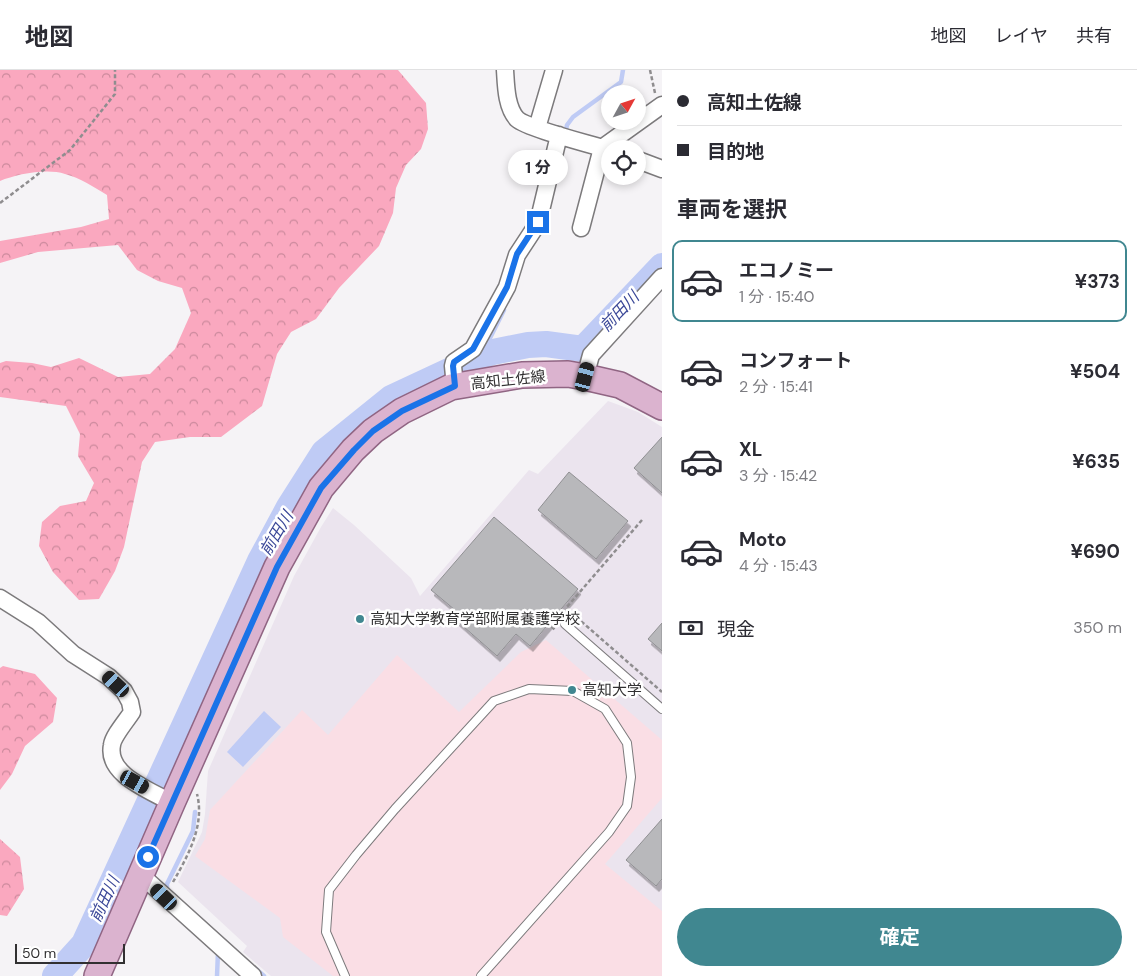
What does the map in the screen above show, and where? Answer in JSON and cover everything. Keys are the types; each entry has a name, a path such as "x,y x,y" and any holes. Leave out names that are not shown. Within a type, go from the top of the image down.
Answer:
{"main road":[{"name":"高知土佐線","path":"97,976 140,875 159,795 277,567 321,488 354,450 373,431 454,377 568,374 620,386 662,407"}],"street":[{"path":"505,70 507,94 516,118 523,123 537,128 601,148"},
{"path":"537,128 554,70"},
{"path":"617,140 662,105"},
{"path":"454,377 454,362 473,349 507,287 517,254 538,222 559,135"},
{"path":"646,163 662,169"},
{"path":"581,228 601,165"},
{"path":"585,377 591,355 662,277"},
{"path":"0,598 38,622 73,654 108,677 124,691 130,702 132,712 112,744 112,762 124,776 159,795"},
{"path":"140,875 253,976"}],"lane":[{"path":"565,624 662,709"},
{"path":"345,976 326,932 329,890 356,855 395,809 494,701 529,689 573,691 605,710 627,743 631,777 627,806 610,832 481,976"}],"path":[{"path":"0,204 70,150 115,94 115,70"},
{"path":"642,520 566,608 662,692"},
{"path":"174,880 197,831 200,807 197,793"}],"shaded area":[{"name":"高知大学","path":"608,401 638,412 662,427 662,976 271,976 243,952 247,946 178,882 202,832 208,771 294,576 321,527 333,508 411,578 420,596 529,470 538,474"},
{"name":"高知大学","path":"546,640 662,740 662,798 605,864 662,911 662,976 333,976 283,937 280,918 195,856 205,839 210,810 302,710 328,735 397,655 459,712 521,652"}],"green space":[{"path":"0,70 398,70 426,103 428,129 421,149 406,165 396,188 393,213 379,246 339,288 316,319 291,332 277,354 262,406 221,437 190,437 155,442 142,462 124,547 115,571 99,599 79,600 53,572 39,546 42,522 60,506 86,501 94,483 78,456 80,434 66,406 0,397 0,363 6,361 32,363 51,367 79,358 118,377 150,374 175,349 191,313 182,288 158,281 137,270 118,245 38,252 0,263 0,241 81,227 109,219 107,195 71,176 58,172 41,172 23,174 0,181"},
{"path":"3,666 35,674 57,698 53,722 25,746 12,774 0,790 0,668"},
{"path":"0,839 20,857 24,889 7,916 0,915"}],"water":[{"path":"264,711 281,727 243,767 227,752"}],"building":[{"path":"662,437 662,493 634,468"},
{"path":"569,472 628,521 596,559 538,510"},
{"path":"494,517 578,589 530,646 516,634 497,656 456,620 461,615 431,590"},
{"path":"662,623 662,651 648,639"},
{"path":"662,819 662,879 656,886 626,860"}],"waterway":[{"path":"565,134 567,125 573,117 621,82 623,70"},
{"name":"前田川","path":"55,976 84,944 260,561 289,507 324,452 391,398 481,356 528,345 546,344 583,349 662,266"},
{"path":"481,356 504,310"},
{"path":"167,891 167,884 193,831 195,812"},
{"path":"216,951 218,952 217,976"},
{"path":"256,969 264,976"}],"place":[{"name":"高知大学教育学部附属養護学校","path":"360,619"},
{"name":"高知大学","path":"572,690"}],"route":[{"path":"148,857 277,567 321,488 373,431 402,411 455,386 453,378 454,362 473,349 507,287 517,254 538,222"}]}
